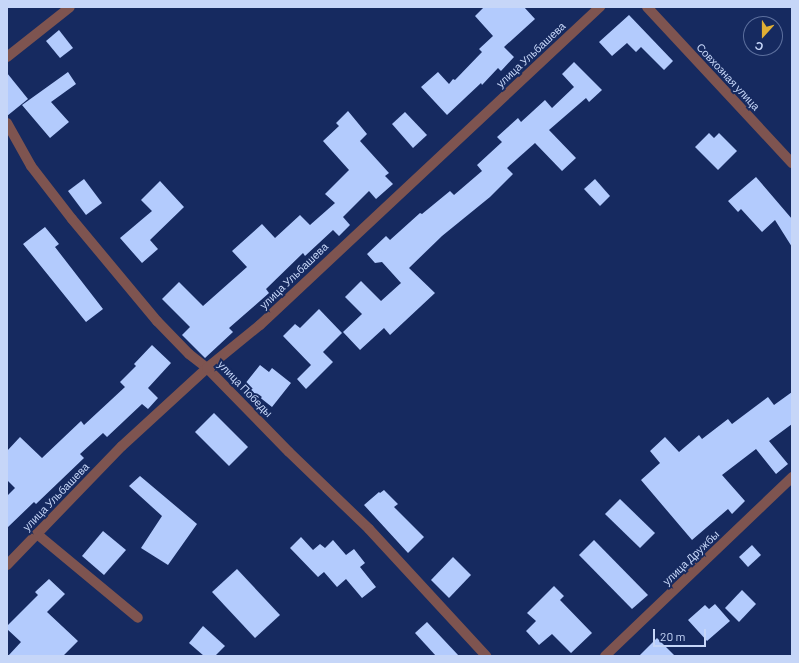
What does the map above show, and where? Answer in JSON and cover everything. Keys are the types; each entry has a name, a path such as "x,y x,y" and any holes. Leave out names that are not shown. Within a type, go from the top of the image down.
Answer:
{"street":[{"path":"7,57 70,7"},
{"name":"улица Ульбашева","path":"7,565 122,446 207,368 260,325 600,7"},
{"name":"Совхозная улица","path":"647,7 792,163"},
{"name":"улица Победы","path":"7,122 31,166 72,219 157,320 189,354 207,368 289,452 369,529 486,656"},
{"name":"улица Дружбы","path":"605,656 792,477"},
{"path":"37,534 138,618"}],"building":[{"path":"484,7 524,7 535,19 504,47 514,57 501,71 498,68 482,85 481,83 447,115 421,87 438,72 449,84 453,79 455,80 482,52 479,49 493,36 475,16"},
{"path":"629,15 673,61 664,70 641,47 636,52 627,43 612,56 599,42"},
{"path":"59,30 73,48 60,58 46,41"},
{"path":"574,62 602,90 589,102 586,98 549,130 576,158 562,171 535,143 507,168 513,174 490,197 442,236 409,268 435,293 390,335 384,328 360,350 343,332 362,314 345,297 361,281 381,301 401,283 382,262 375,263 367,254 386,236 390,240 420,213 422,214 450,191 454,195 482,171 477,165 502,142 497,137 518,118 521,122 545,100 552,108 574,87 562,74"},
{"path":"68,72 76,84 51,102 69,122 50,138 22,105"},
{"path":"7,73 28,99 7,116"},
{"path":"348,111 367,134 360,141 389,173 385,176 393,184 376,199 369,191 343,217 350,225 339,236 333,230 305,256 303,253 266,289 269,293 229,328 233,332 205,358 182,335 190,327 162,299 179,282 203,306 247,267 232,251 262,224 275,238 300,215 310,225 335,203 325,194 349,170 323,141 339,126 336,123"},
{"path":"405,112 427,135 413,148 392,124"},
{"path":"709,133 714,138 719,133 737,151 718,170 695,147"},
{"path":"756,177 792,219 792,247 775,220 762,232 741,209 738,212 728,201"},
{"path":"84,179 102,203 86,215 68,191"},
{"path":"595,179 610,196 600,206 584,189"},
{"path":"160,181 184,207 150,240 158,249 142,263 120,238 152,211 141,200"},
{"path":"45,227 59,244 55,247 103,309 86,322 23,244"},
{"path":"319,309 342,333 323,352 333,362 306,389 297,379 311,365 283,336 295,324 300,328"},
{"path":"152,345 171,363 148,388 158,398 148,409 142,404 107,437 103,433 80,454 84,458 36,504 34,502 7,528 7,496 15,488 7,480 7,451 20,437 42,458 81,421 84,425 125,387 120,382 136,366 134,364"},
{"path":"260,365 269,372 272,368 291,383 272,407 244,385"},
{"path":"792,392 792,424 769,441 788,464 776,474 756,449 722,475 745,501 732,514 728,509 692,540 641,480 660,463 650,451 665,437 679,452 699,435 702,439 728,419 732,424 768,397 774,405"},
{"path":"214,413 248,447 229,466 195,432"},
{"path":"140,476 197,524 168,565 141,548 162,516 129,486"},
{"path":"384,490 398,504 394,507 424,537 408,553 364,505 379,492 380,493"},
{"path":"620,499 655,533 640,548 605,514"},
{"path":"103,531 126,550 104,575 82,556"},
{"path":"301,537 313,550 320,544 325,548 333,540 346,555 354,549 365,563 360,567 376,587 362,598 346,579 337,587 324,572 318,577 290,548"},
{"path":"594,540 648,595 632,609 579,555"},
{"path":"752,545 761,555 748,567 739,557"},
{"path":"453,557 471,575 449,598 431,580"},
{"path":"237,569 280,615 255,638 212,592"},
{"path":"49,579 65,594 47,612 78,641 63,656 8,656 21,642 7,629 7,626 38,595 35,592"},
{"path":"554,586 564,596 560,600 592,633 571,653 552,634 539,645 526,631 536,621 527,613"},
{"path":"742,590 756,604 739,622 725,608"},
{"path":"715,604 730,621 707,641 688,620 705,605 709,609"},
{"path":"427,622 459,656 436,656 415,633"},
{"path":"203,626 225,646 215,656 204,656 189,643"},
{"path":"657,638 675,656 639,656"}]}
